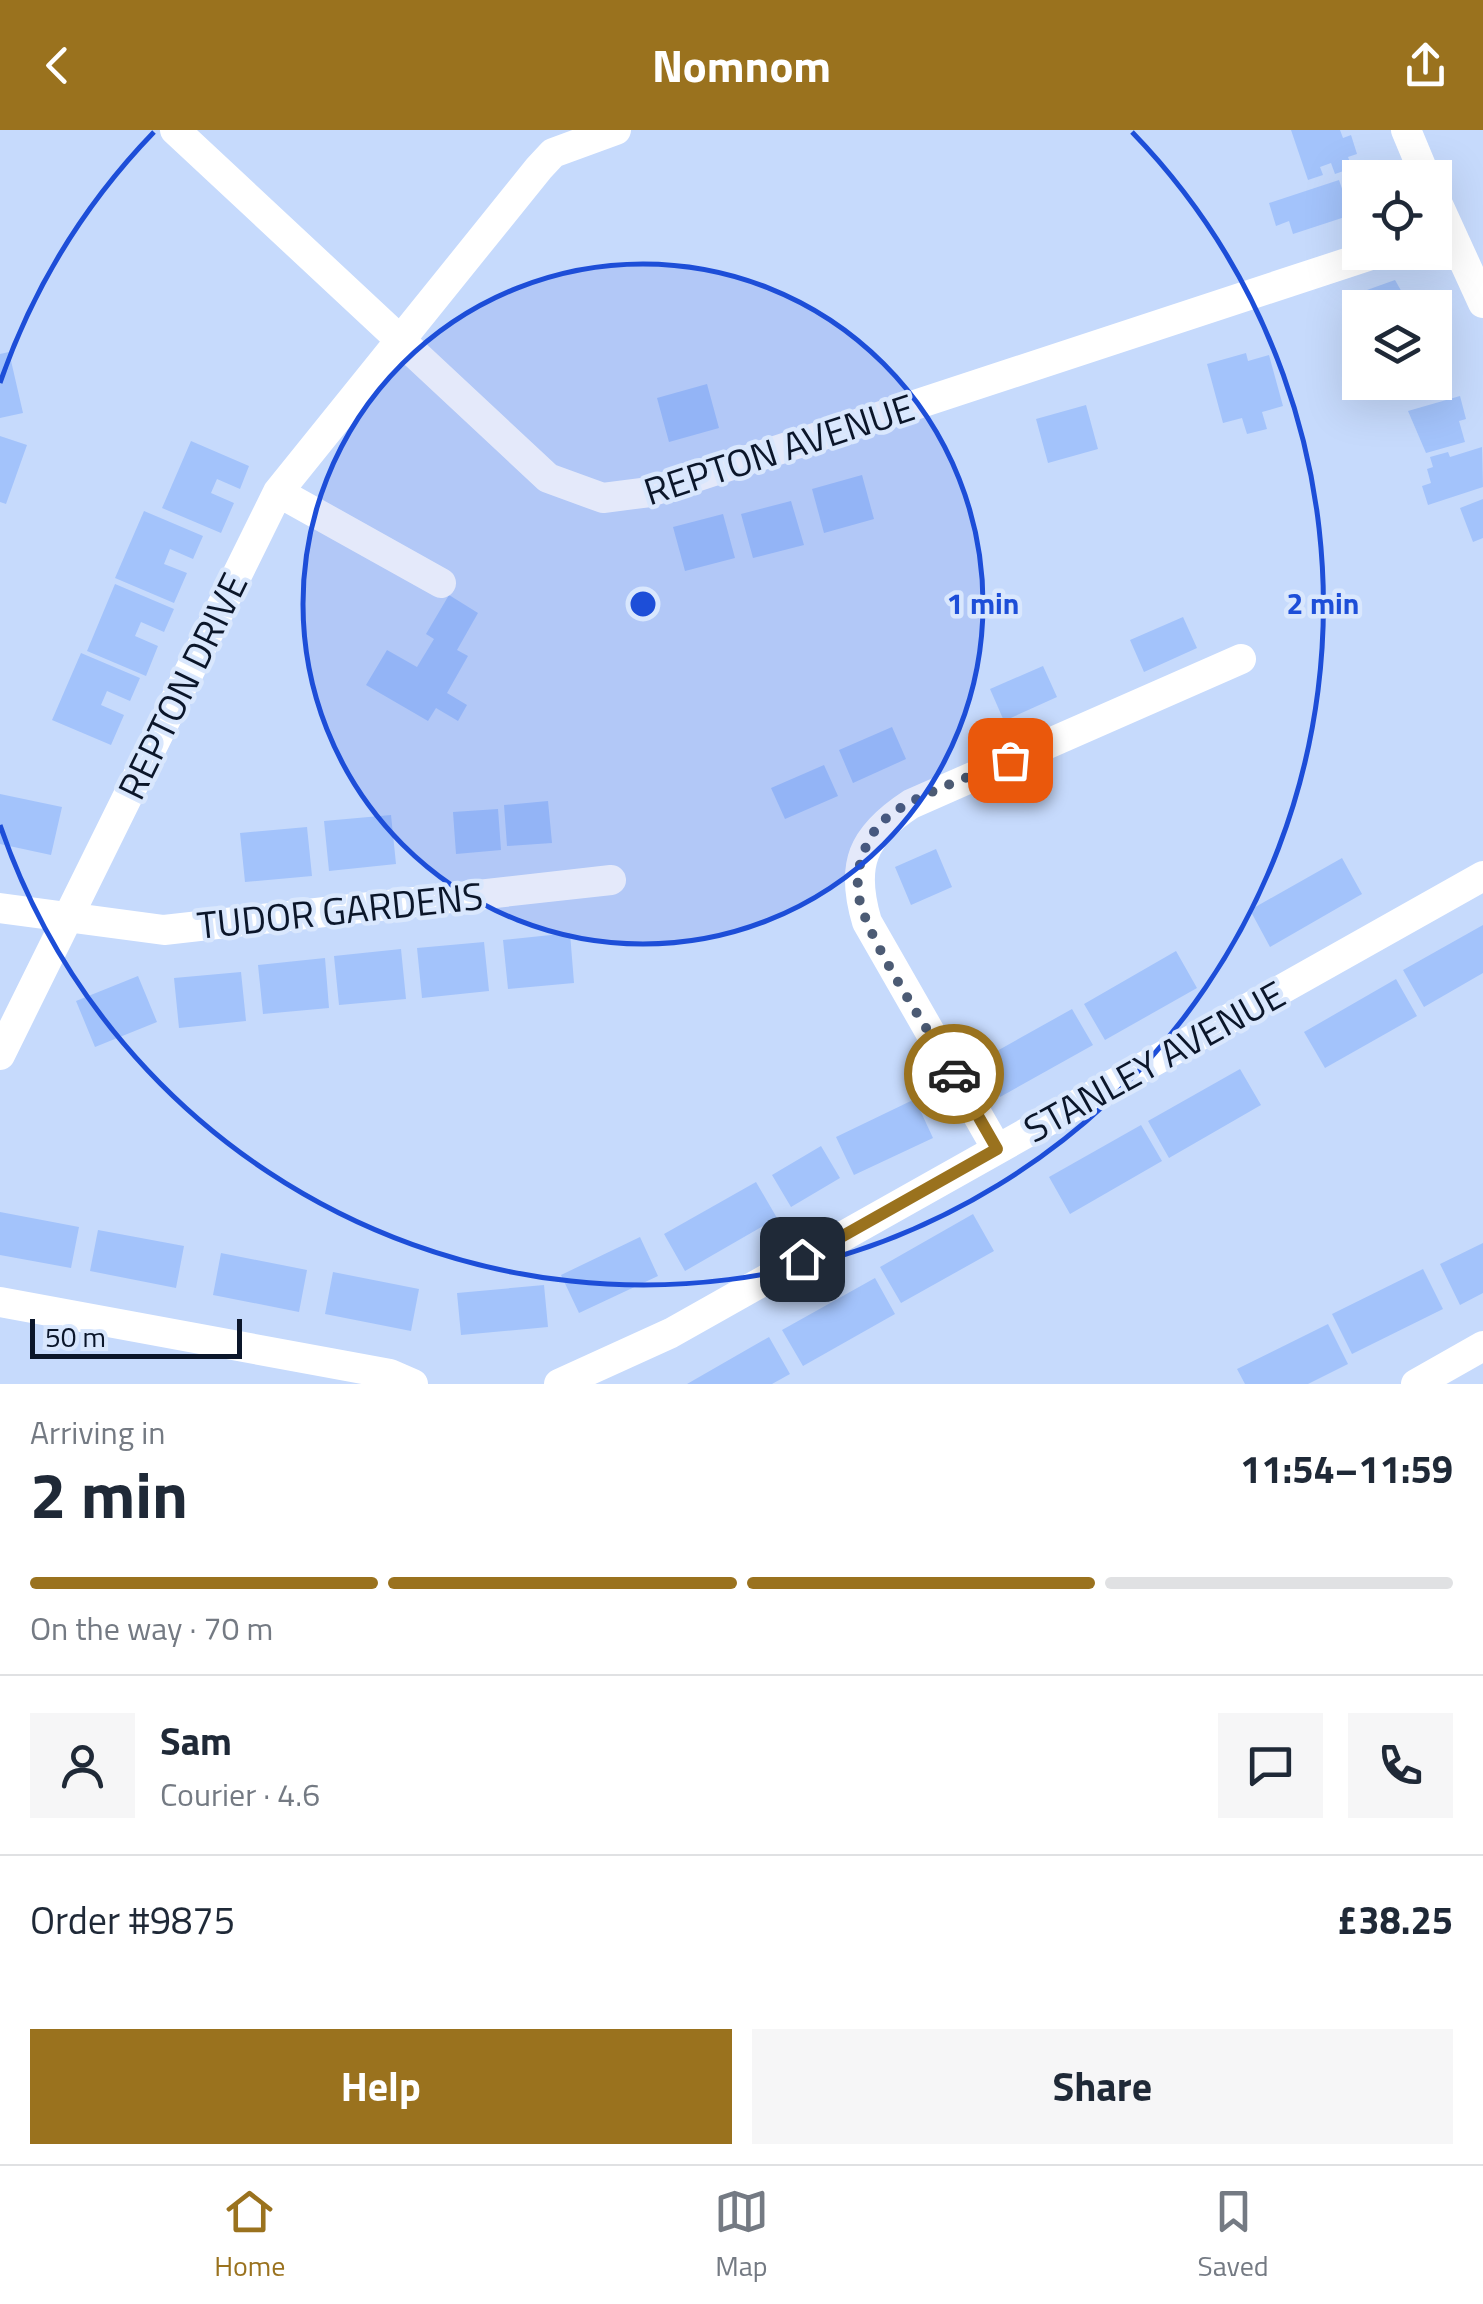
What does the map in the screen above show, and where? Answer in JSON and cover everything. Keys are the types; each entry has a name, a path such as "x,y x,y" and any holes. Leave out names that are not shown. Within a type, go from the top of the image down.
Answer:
{"street":[{"name":"REPTON AVENUE","path":"175,130 548,478 576,492 625,498 1342,264"},
{"name":"REPTON DRIVE","path":"0,1055 278,492 554,153 616,130"},
{"path":"1406,130 1418,160"},
{"path":"1452,249 1483,303"},
{"path":"278,492 441,583"},
{"path":"997,1149 867,922 858,890 863,853 880,824 911,804 1241,659"},
{"name":"STANLEY AVENUE","path":"559,1384 671,1333 1483,876"},
{"name":"TUDOR GARDENS","path":"0,908 164,930 612,880"},
{"path":"0,1302 390,1374 412,1384"},
{"path":"1416,1384 1483,1346"}],"building":[{"path":"1291,130 1340,130 1343,138 1351,135 1357,154 1342,160 1342,172 1335,174 1331,163 1320,167 1323,175 1308,180"},
{"path":"1339,180 1342,218 1293,234 1289,221 1276,226 1269,203"},
{"path":"1395,280 1401,290 1367,290"},
{"path":"9,352 23,413 0,418 0,354"},
{"path":"1246,353 1248,361 1269,355 1283,406 1262,412 1267,429 1247,434 1242,418 1223,423 1207,364"},
{"path":"707,384 719,428 669,442 657,398"},
{"path":"1460,396 1466,419 1459,421 1465,442 1426,453 1408,411"},
{"path":"1086,405 1098,449 1048,463 1036,419"},
{"path":"0,436 27,445 6,504 0,502"},
{"path":"191,441 249,466 240,489 217,479 211,493 234,503 221,533 162,508"},
{"path":"1482,447 1483,487 1428,505 1422,486 1431,483 1427,469 1433,467 1430,457 1448,452 1450,457"},
{"path":"862,475 874,519 824,533 812,489"},
{"path":"1483,499 1483,538 1473,542 1460,508"},
{"path":"791,501 804,545 753,558 741,514"},
{"path":"144,511 203,536 193,559 170,549 164,564 187,573 174,603 115,578"},
{"path":"723,514 735,558 685,571 673,527"},
{"path":"115,584 174,609 164,632 141,622 135,636 158,646 146,676 87,651"},
{"path":"449,595 478,613 457,650 468,656 447,693 467,705 458,721 436,708 428,721 366,685 387,650 417,667 434,639 426,634"},
{"path":"1183,617 1197,648 1144,672 1130,640"},
{"path":"81,653 140,678 130,701 107,691 101,705 124,715 111,745 52,720"},
{"path":"1043,666 1057,697 1004,721 990,689"},
{"path":"892,727 906,759 853,783 839,750"},
{"path":"824,765 838,796 785,819 771,788"},
{"path":"0,794 62,807 51,855 0,844"},
{"path":"548,801 552,843 507,846 504,805"},
{"path":"498,809 501,850 456,854 453,812"},
{"path":"391,815 396,864 329,871 324,821"},
{"path":"307,827 312,876 245,882 240,833"},
{"path":"936,849 952,887 911,905 895,867"},
{"path":"1342,858 1362,894 1270,947 1250,910"},
{"path":"1483,925 1483,973 1424,1007 1403,970"},
{"path":"570,933 574,983 508,989 503,940"},
{"path":"484,942 489,991 422,998 417,948"},
{"path":"401,949 406,999 339,1005 334,956"},
{"path":"1176,951 1197,988 1105,1040 1084,1004"},
{"path":"325,958 329,1008 263,1014 258,965"},
{"path":"241,972 246,1021 179,1028 174,978"},
{"path":"138,976 157,1022 95,1047 76,1001"},
{"path":"1396,979 1417,1016 1325,1068 1304,1032"},
{"path":"1072,1009 1093,1045 1000,1097 979,1061"},
{"path":"1240,1069 1261,1105 1169,1158 1148,1121"},
{"path":"915,1099 933,1138 854,1175 836,1137"},
{"path":"1141,1125 1162,1161 1070,1214 1049,1177"},
{"path":"821,1146 840,1178 791,1207 772,1175"},
{"path":"756,1182 777,1218 685,1271 664,1234"},
{"path":"0,1212 79,1227 71,1268 0,1255"},
{"path":"973,1214 994,1251 901,1303 880,1267"},
{"path":"98,1230 184,1246 176,1288 90,1271"},
{"path":"640,1237 658,1276 579,1313 561,1275"},
{"path":"1483,1243 1483,1293 1460,1305 1440,1264"},
{"path":"221,1253 307,1270 299,1312 213,1295"},
{"path":"1423,1269 1443,1309 1352,1354 1332,1314"},
{"path":"333,1272 419,1289 411,1331 325,1314"},
{"path":"875,1278 895,1314 803,1366 782,1330"},
{"path":"544,1285 548,1327 461,1335 457,1293"},
{"path":"1328,1324 1348,1364 1308,1384 1245,1384 1237,1369"},
{"path":"769,1337 790,1374 772,1384 687,1384"}],"way so far":[{"path":"954,1074 867,922 858,890 863,853 880,824 911,804 1010,760"}],"route":[{"path":"802,1259 997,1149 954,1074"}]}
